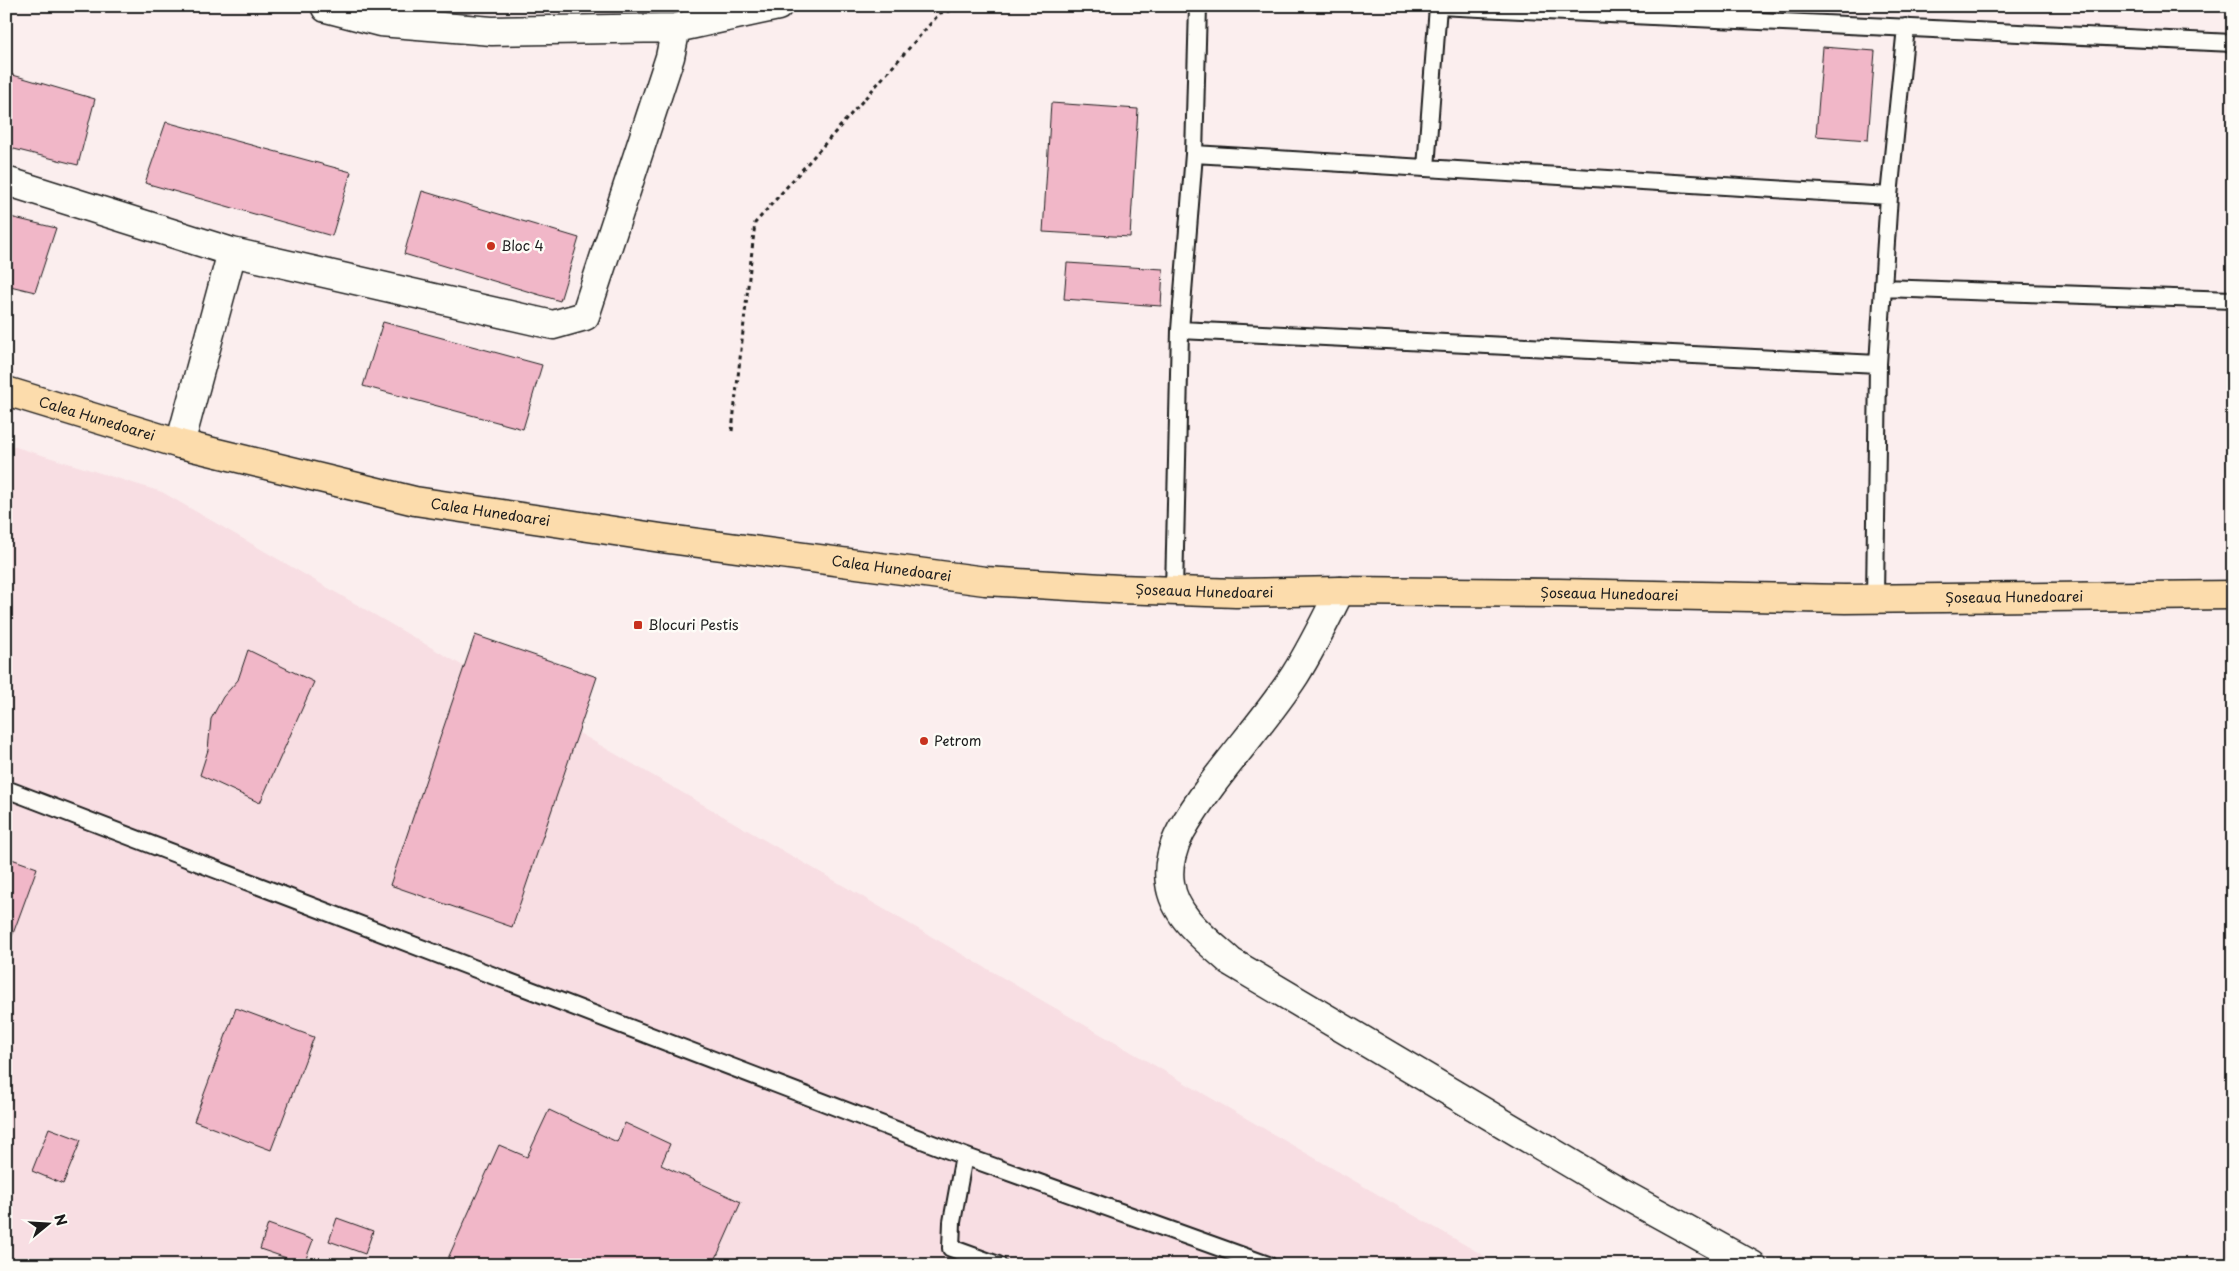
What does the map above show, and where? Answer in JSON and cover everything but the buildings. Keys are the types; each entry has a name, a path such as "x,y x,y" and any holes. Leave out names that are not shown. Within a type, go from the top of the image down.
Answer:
{"main road":[{"name":"Calea Hunedoarei","path":"6,391 180,444 415,501 661,538 984,581"},
{"name":"Șoseaua Hunedoarei","path":"984,581 1236,593 1340,591 1558,592 1874,599 2233,595"}],"street":[{"path":"325,6 326,8 380,22 492,31 676,28 778,6"},
{"path":"6,180 232,252 553,325 585,316 661,86 676,28"},
{"path":"180,444 232,252"},
{"path":"1340,591 1296,674 1203,799 1181,832 1171,857 1170,882 1175,902 1185,918 1231,962 1614,1188 1752,1265"}],"lane":[{"path":"1174,591 1180,330 1194,154 1198,6"},
{"path":"1426,168 1438,6 2233,43"},
{"path":"1874,599 1878,364 1889,196 1906,27"},
{"path":"1194,154 1889,196"},
{"path":"1883,288 2233,300"},
{"path":"1180,330 1878,364"},
{"path":"6,789 964,1156 1268,1265"},
{"path":"964,1156 952,1222 951,1248 998,1265"}],"path":[{"path":"732,430 755,223 940,13 974,6"}],"shaded area":[{"path":"6,444 162,492 1500,1265 6,1265"}],"place":[{"name":"Bloc 4","path":"491,246"},
{"name":"Blocuri Pestis","path":"638,625"},
{"name":"Petrom","path":"924,741"}]}
